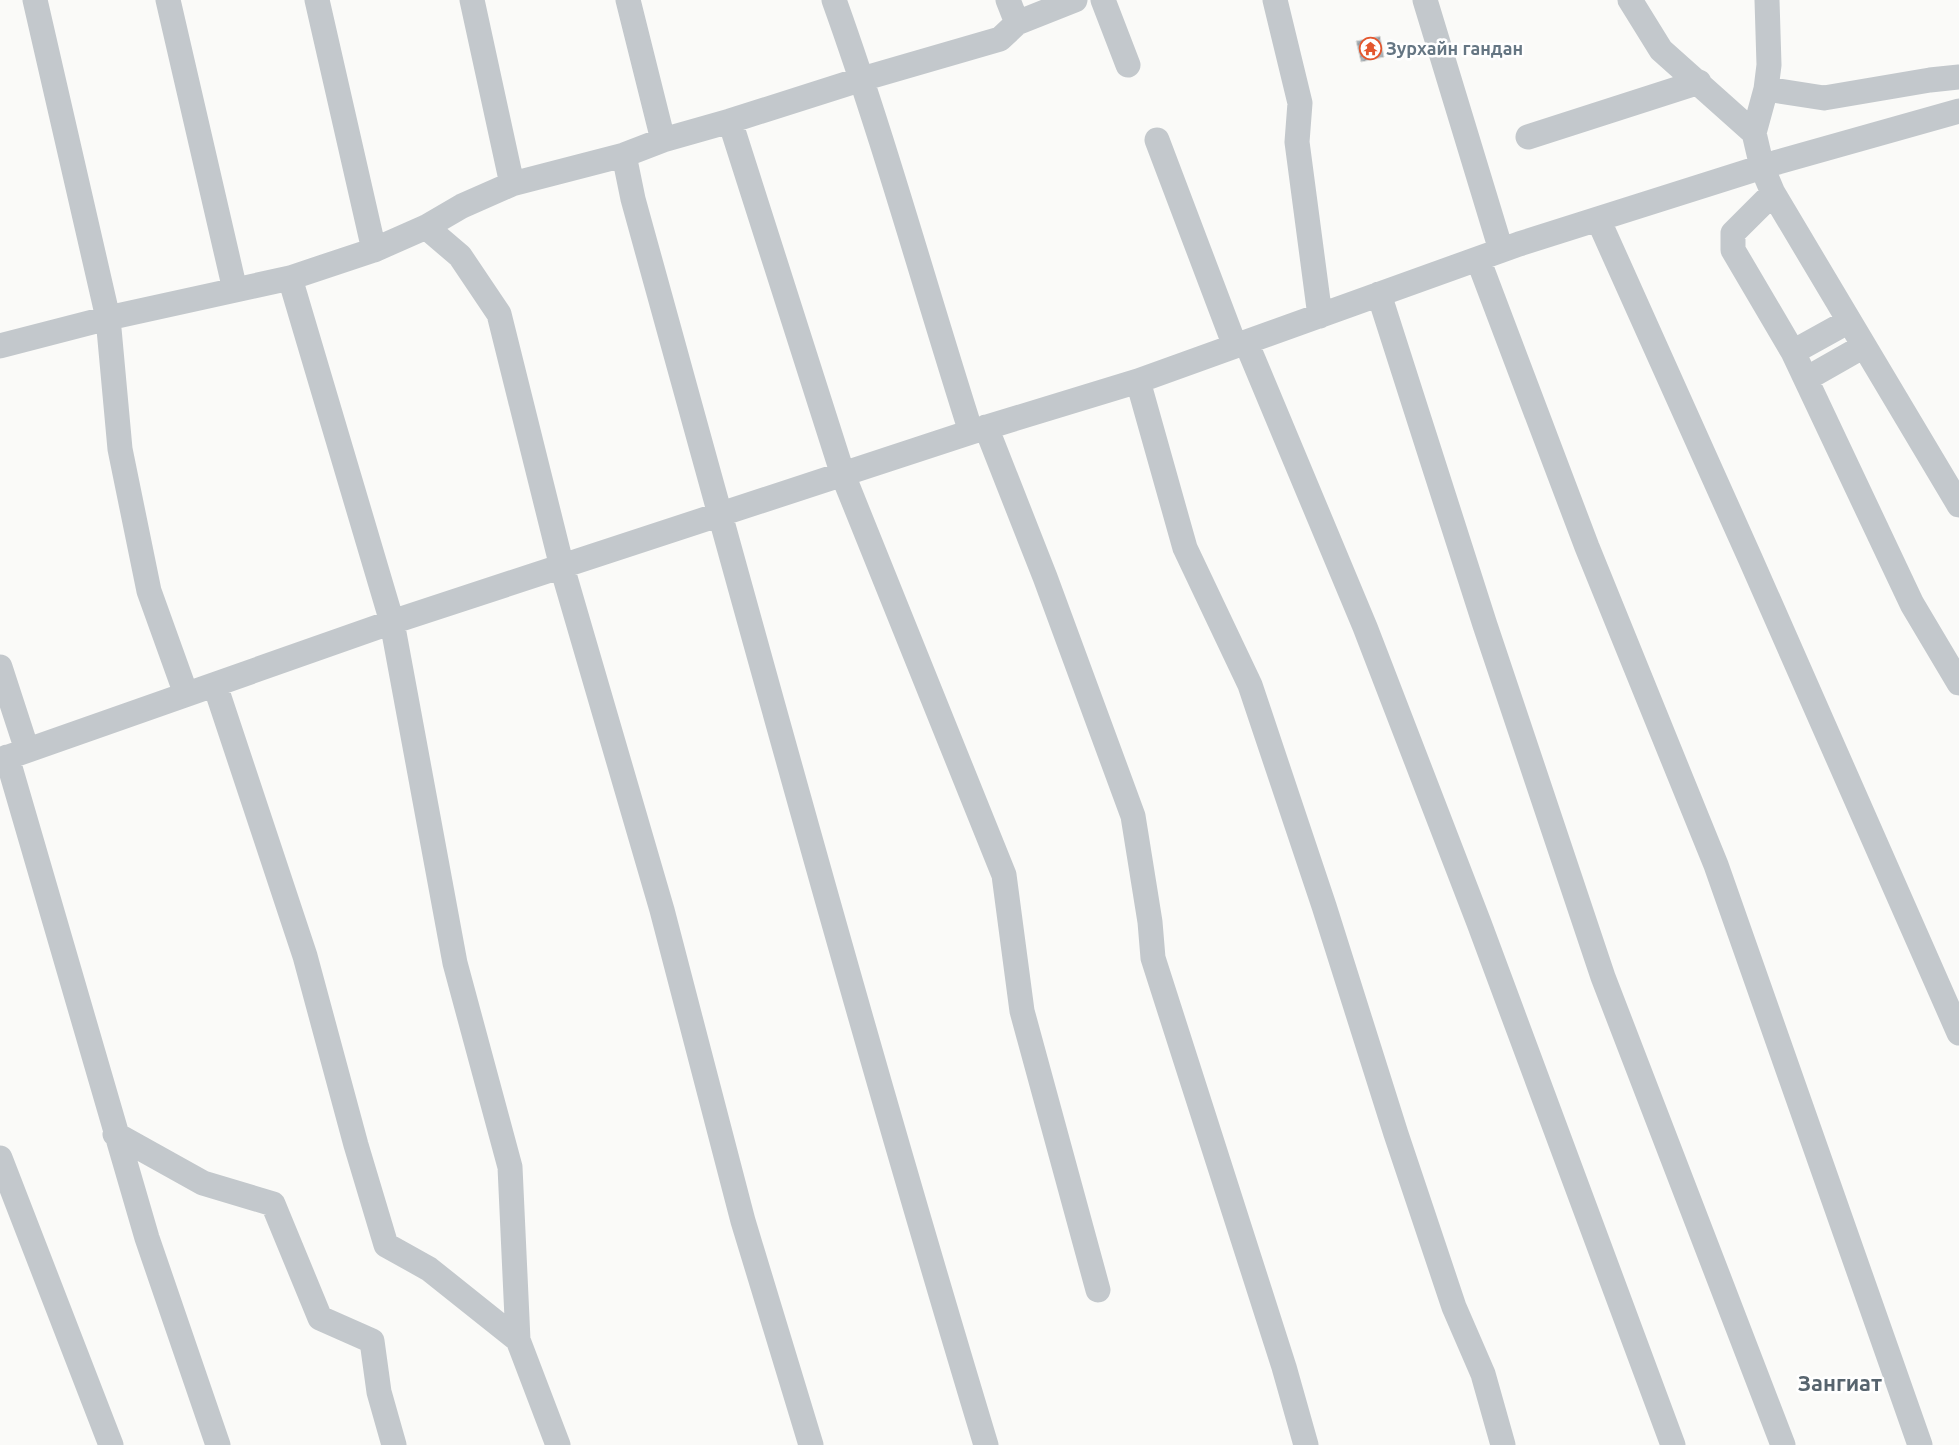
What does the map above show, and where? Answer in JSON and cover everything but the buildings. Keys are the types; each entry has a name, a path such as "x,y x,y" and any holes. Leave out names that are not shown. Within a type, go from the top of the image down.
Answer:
{"street":[{"path":"35,0 108,318 120,448 149,591 186,694"},
{"path":"168,0 235,290"},
{"path":"317,0 374,250"},
{"path":"472,0 512,184"},
{"path":"628,0 663,140"},
{"path":"834,0 862,79 921,273 978,430 1045,577 1133,816 1154,958 1284,1367 1306,1445"},
{"path":"0,346 108,318 290,278 374,250 426,227 462,206 512,184 624,155 663,140 1000,39 1013,11 1075,0"},
{"path":"1104,0 1128,65"},
{"path":"1274,0 1300,103 1298,142 1320,316"},
{"path":"1426,0 1501,250"},
{"path":"1630,0 1661,50 1754,133"},
{"path":"1767,0 1769,65 1766,89 1754,133 1762,167 1773,193 1959,505"},
{"path":"1766,89 1824,98 1959,77"},
{"path":"1528,137 1699,82"},
{"path":"11,756 392,622 978,430 1138,381 1501,250 1762,167 1959,111"},
{"path":"730,121 843,475 1004,875 1022,1010 1098,1290"},
{"path":"1157,140 1240,344 1368,636 1482,932 1673,1445"},
{"path":"624,155 633,199 720,515 918,1221 986,1445"},
{"path":"1773,193 1733,234 1733,250 1793,352 1912,604 1959,683"},
{"path":"1598,219 1750,558 1959,1033"},
{"path":"426,227 460,256 499,314 562,566 662,910 743,1221 811,1445"},
{"path":"1478,259 1587,547 1716,865 1920,1445"},
{"path":"290,278 392,622 455,962 510,1168 518,1340 558,1445"},
{"path":"1379,294 1484,625 1603,977 1783,1445"},
{"path":"1793,352 1849,321"},
{"path":"1806,379 1864,346"},
{"path":"1138,381 1185,548 1250,686 1324,906 1396,1134 1454,1307 1483,1374 1503,1445"},
{"path":"0,667 11,756 116,1134 147,1238 218,1445"},
{"path":"214,684 305,956 356,1145 386,1245 429,1269 518,1340"},
{"path":"116,1134 203,1183 272,1204 320,1318 372,1341 379,1392 394,1445"},
{"path":"0,1158 111,1445"}],"place":[{"name":"Зурхайн гандан","path":"1370,49"}],"district":[{"name":"Зангиат","path":"1840,1383"}]}
